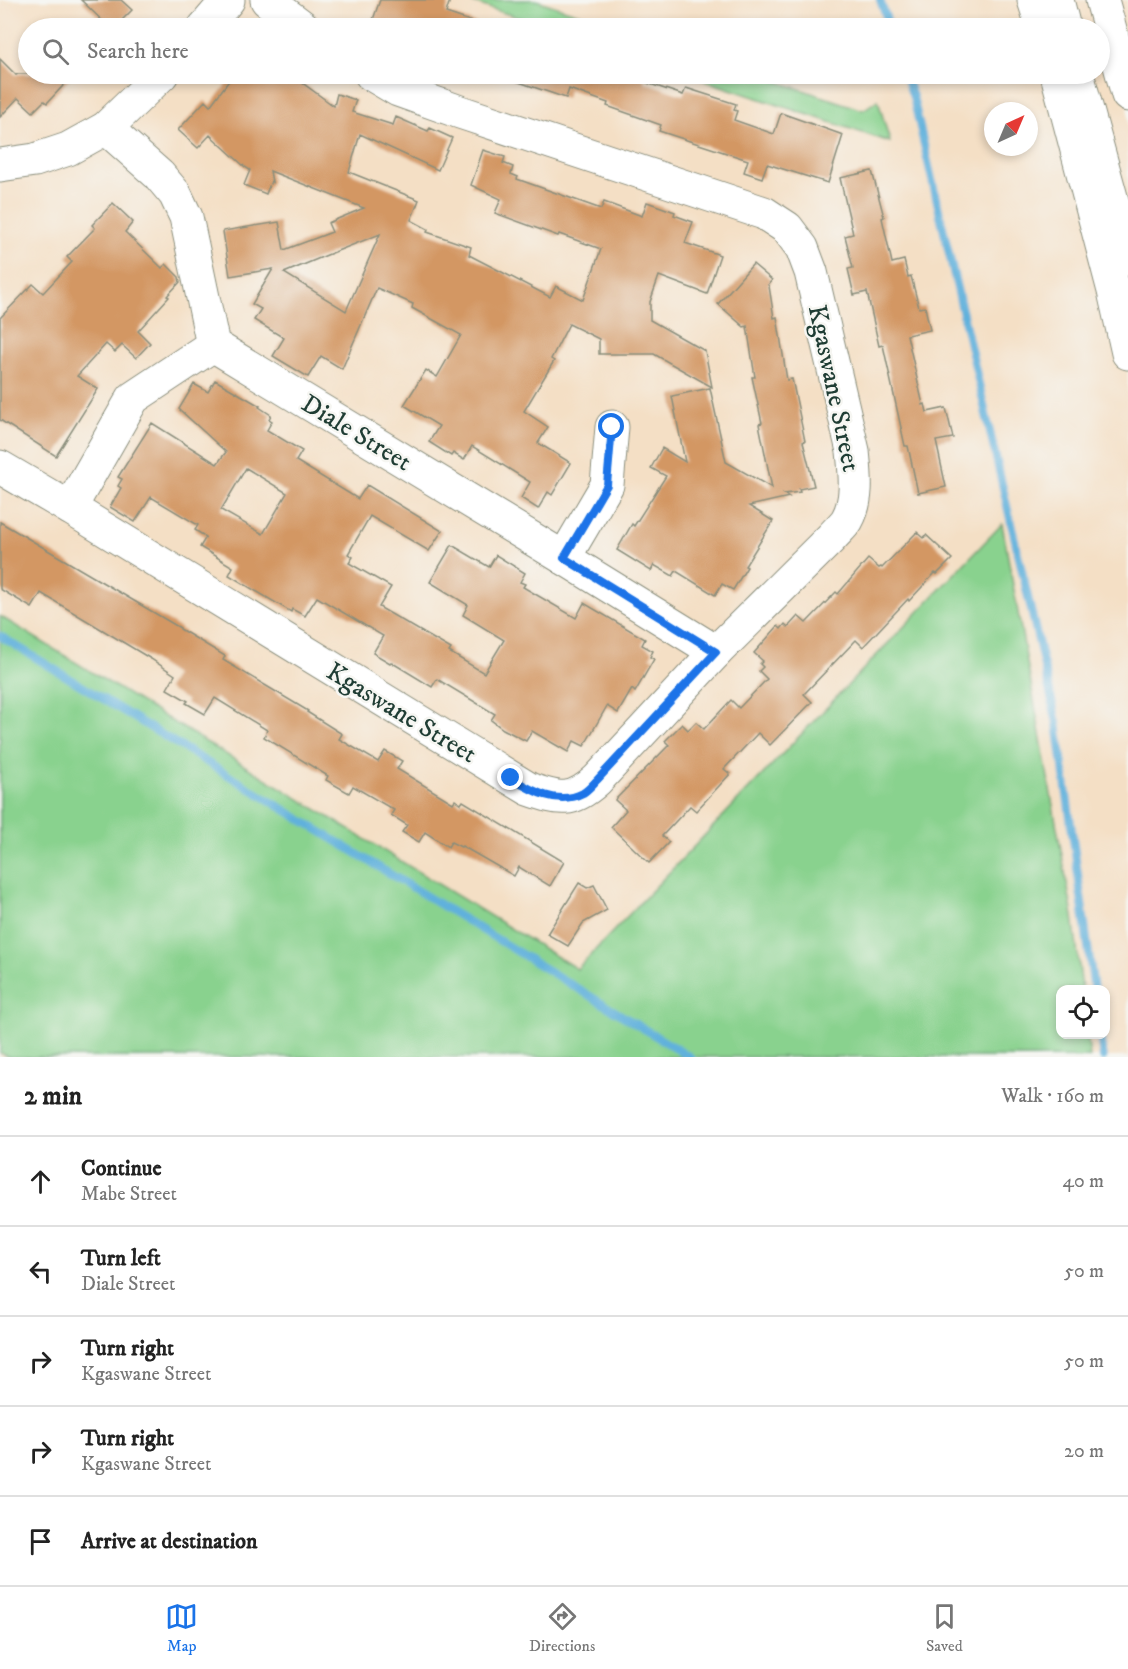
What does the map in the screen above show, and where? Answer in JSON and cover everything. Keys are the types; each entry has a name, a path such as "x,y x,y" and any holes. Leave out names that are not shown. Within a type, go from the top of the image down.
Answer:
{"street":[{"path":"213,18 228,0"},
{"path":"267,0 291,18"},
{"path":"1034,0 1040,18"},
{"path":"1057,0 1062,18"},
{"path":"1102,0 1107,18"},
{"path":"1110,29 1128,95"},
{"path":"0,165 35,160 68,149 106,128 152,84"},
{"name":"Kgaswane Street","path":"0,467 529,789 550,796 567,798 584,792 597,780 716,652 831,538 847,519 855,496 853,451 811,272 802,248 787,228 764,213 450,108 398,90 388,84"},
{"path":"1060,84 1128,353"},
{"path":"1080,84 1128,259"},
{"path":"70,508 133,398 213,345 186,217 175,195 159,175 106,128"},
{"name":"Diale Street","path":"213,345 716,652"},
{"path":"564,558 607,485 612,427"}],"green space":[{"path":"465,0 536,0 591,18 520,18"},
{"path":"715,84 785,84 863,110 878,100 890,142"},
{"path":"1002,524 1073,916 1082,985 1056,985 1056,1039 1088,1039 1090,1057 10,1057 0,1053 0,616 577,969"}],"building":[{"path":"81,0 121,0 132,10 124,18 100,18"},
{"path":"380,0 450,0 446,13 461,18 374,18"},
{"path":"0,59 16,75 18,74 18,84 65,84 47,103 44,101 33,112 18,98 0,117"},
{"path":"226,84 304,84 334,106 337,94 356,100 352,112 393,125 396,117 428,131 430,128 452,138 438,170 360,134 349,172 419,200 411,220 428,229 427,232 471,247 469,255 550,297 556,286 583,300 601,249 495,213 501,199 471,185 483,150 505,157 503,163 513,167 511,174 518,177 517,179 601,209 604,202 642,216 647,202 675,212 674,215 693,222 685,243 720,255 707,294 659,276 650,302 650,320 705,351 712,387 654,354 599,354 599,339 569,324 551,359 554,361 524,411 548,427 538,443 571,463 552,495 548,492 538,509 521,498 530,482 472,446 464,460 453,453 451,456 429,442 439,426 404,405 426,370 437,377 461,335 412,308 413,304 377,288 342,369 321,356 308,377 273,356 284,338 254,320 261,309 252,304 273,269 230,276 223,231 279,222 284,250 332,232 328,223 364,208 270,171 272,182 266,194 244,185 250,170 210,135 198,148 178,130 205,101 210,106","holes":["380,234 346,311 284,273 327,255"]},
{"path":"525,84 650,84 683,95 686,88 736,104 734,110 737,111 734,120 774,134 781,113 843,135 828,183 767,164 762,178 744,172 748,160 659,131 661,125 607,106 608,103 569,89 566,98"},
{"path":"872,171 884,217 882,218 892,263 904,260 908,277 911,276 919,308 925,307 930,330 907,335 923,405 925,404 927,412 946,408 953,438 936,441 946,487 918,493 908,446 905,446 883,345 879,346 867,292 854,295 848,269 853,268 845,236 853,234 840,178"},
{"path":"113,203 133,222 125,232 162,268 166,264 179,277 180,282 138,331 150,343 136,358 122,345 115,352 106,344 77,376 98,389 56,456 0,420 0,318 33,284 43,293 72,262 67,257 95,228 92,225"},
{"path":"753,264 772,280 768,285 774,318 777,317 787,380 792,379 805,441 803,442 814,486 799,489 800,492 784,494 789,497 749,506 773,521 733,590 722,584 715,595 676,571 673,576 654,565 651,571 617,550 632,524 634,526 666,476 651,468 662,448 685,462 672,396 710,388 726,462 772,488 759,424 762,423 752,377 755,377 747,326 744,327 718,304"},
{"path":"215,380 260,406 271,415 269,419 272,421 267,430 302,451 296,461 358,499 367,485 442,531 429,551 370,516 348,554 353,557 349,563 391,587 379,607 451,649 449,652 484,673 504,640 463,615 468,605 430,582 452,545 489,567 496,555 525,573 520,582 525,584 523,587 576,618 584,603 645,639 642,645 653,651 650,657 654,659 635,692 632,689 618,713 607,706 584,746 574,741 568,752 532,731 526,741 491,720 495,714 437,679 432,687 373,653 383,636 317,597 305,616 292,609 291,612 229,575 233,567 200,547 206,537 195,530 198,525 151,497 135,522 110,507 121,488 118,486 122,479 118,477 152,423 217,464 226,452 179,409 194,384 208,392","holes":["246,468 287,493 263,534 221,510"]},
{"path":"0,522 225,656 223,660 342,734 339,739 378,762 385,751 402,761 397,769 453,803 455,800 461,804 463,801 564,862 550,886 519,867 514,876 462,846 451,842 448,847 425,832 419,842 402,832 407,825 391,815 394,810 353,786 349,793 326,780 328,776 264,737 267,730 215,698 205,714 186,703 188,701 167,689 175,675 151,659 41,593 32,608 0,589"},
{"path":"917,532 924,538 926,535 952,559 937,574 935,573 909,601 908,599 863,647 856,640 804,694 812,702 770,745 758,733 724,769 730,774 696,811 690,806 662,836 669,842 649,863 611,827 626,810 615,800 669,745 665,741 682,724 688,730 696,722 704,729 731,700 739,708 767,679 759,671 763,667 760,664 763,661 754,653 778,626 781,629 785,624 788,627 798,616 806,623 836,592 838,594 868,559 882,568"},
{"path":"579,883 587,888 594,885 607,910 583,923 568,946 547,934"}],"waterway":[{"path":"880,0 886,18"},
{"path":"908,84 1057,723 1093,985"},
{"path":"0,636 690,1057"},
{"path":"1101,1039 1103,1057"}],"route":[{"path":"511,778 529,789 550,796 567,798 584,792 716,652 564,558 607,485 612,427"}]}
